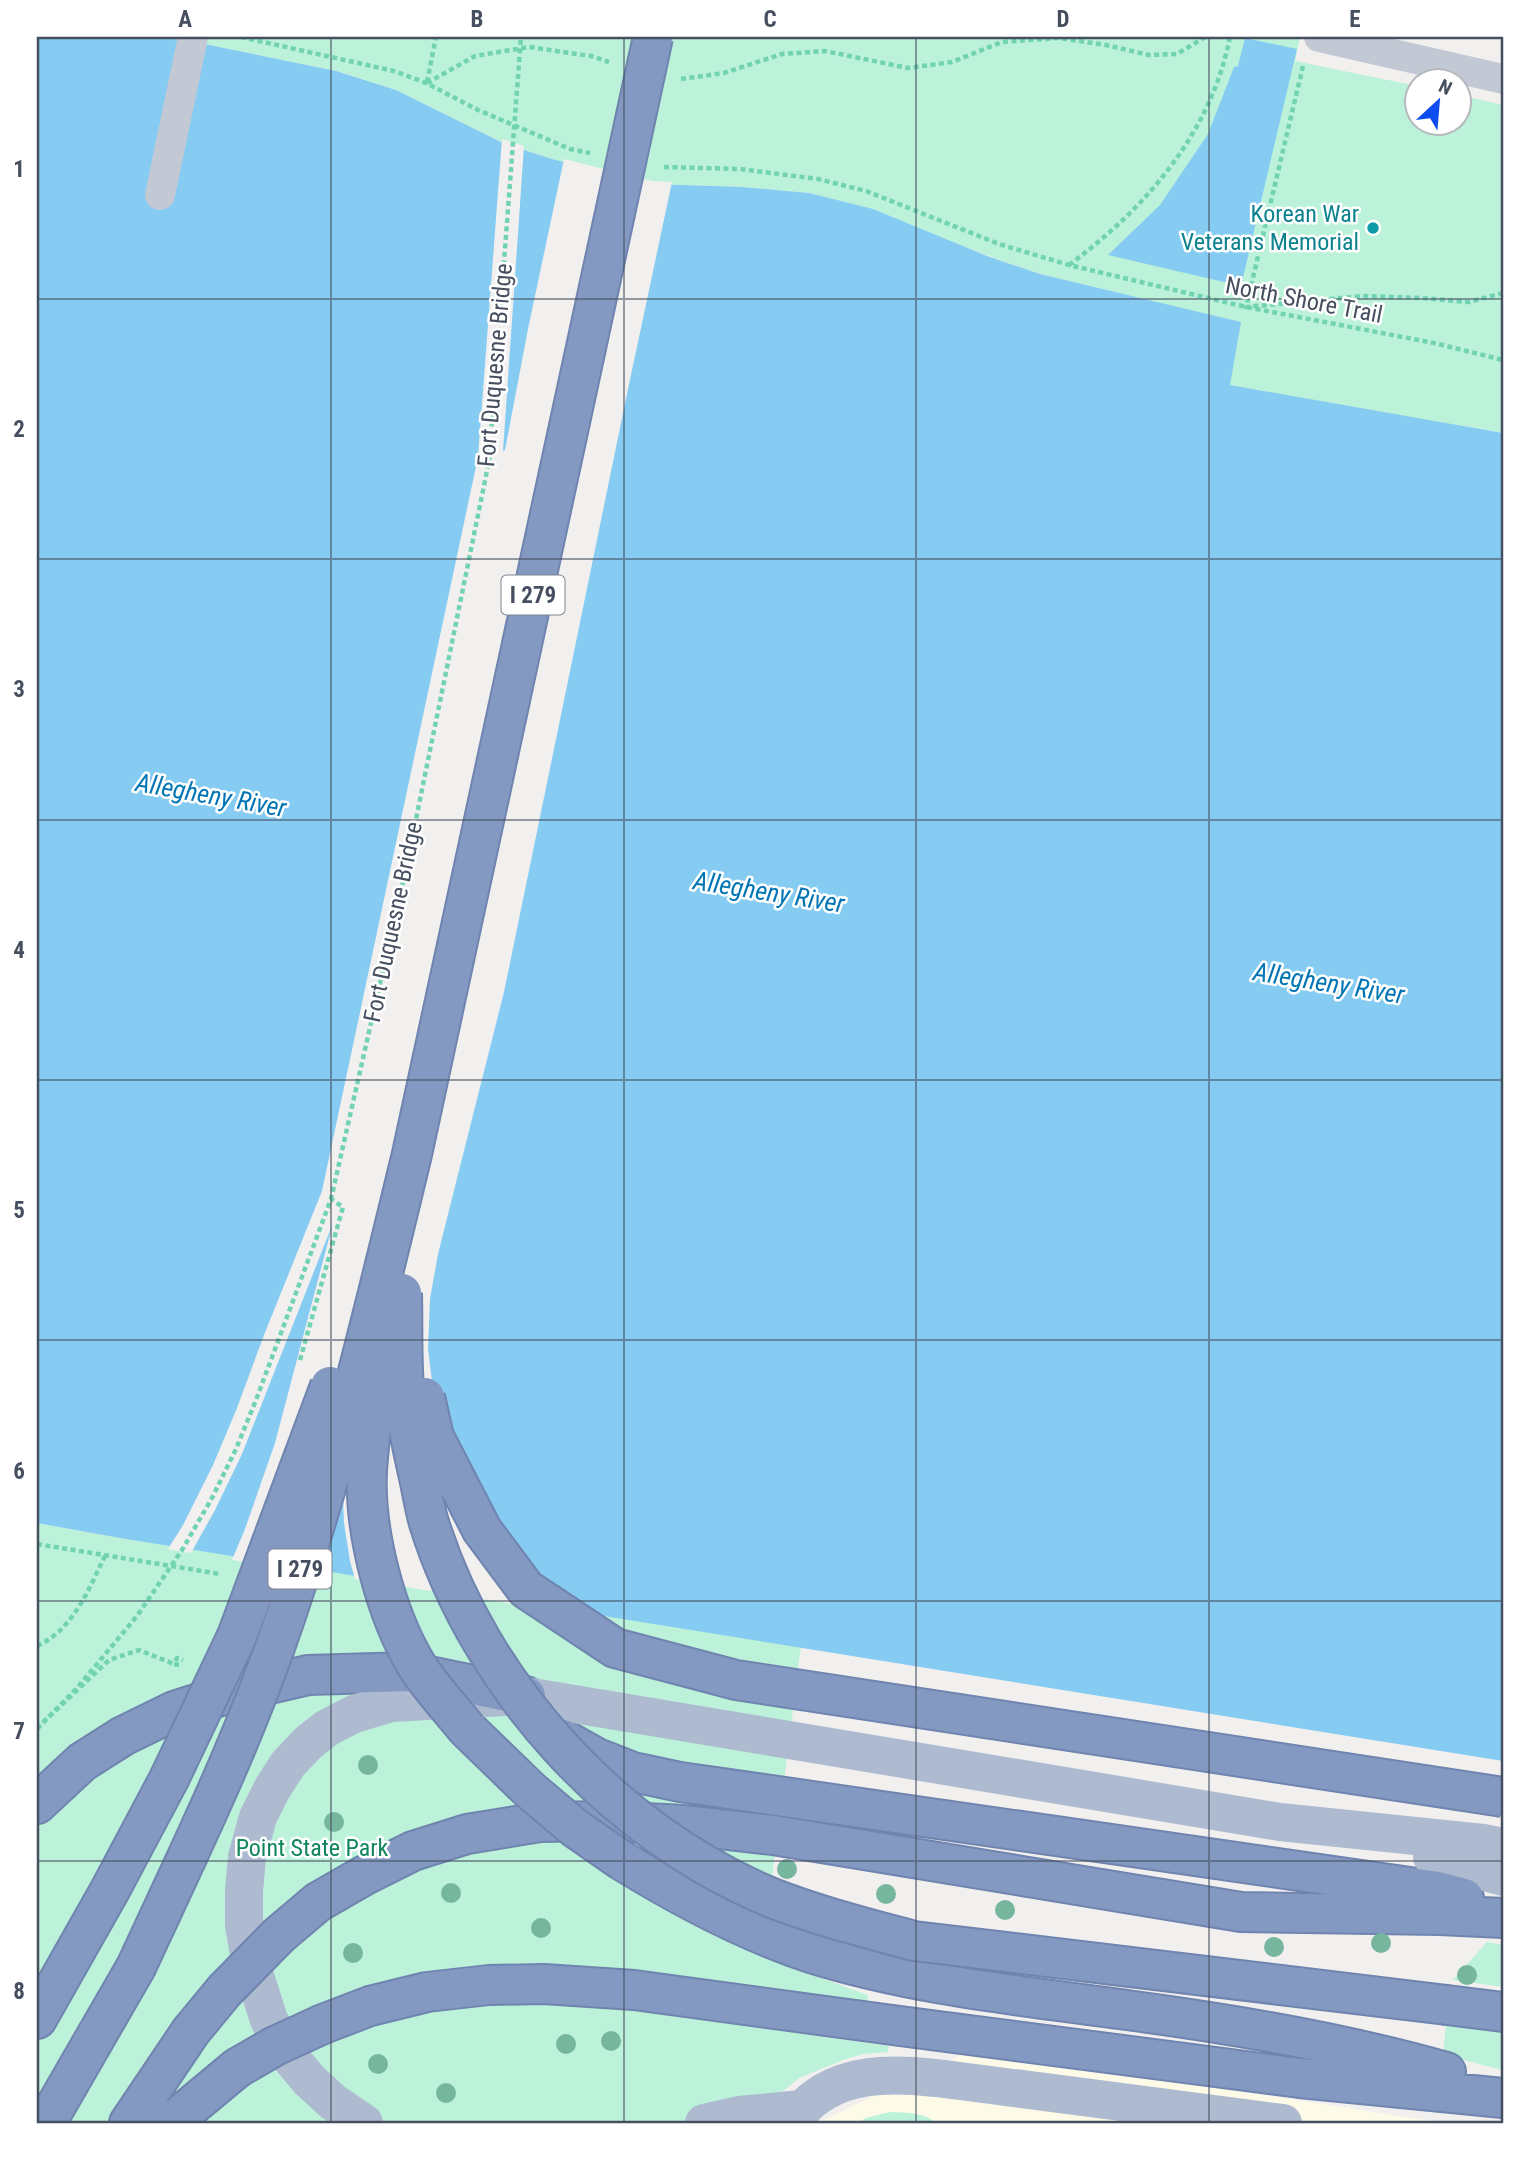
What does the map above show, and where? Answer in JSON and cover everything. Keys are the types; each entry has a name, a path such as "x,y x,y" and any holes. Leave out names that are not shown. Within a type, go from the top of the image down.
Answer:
{"highway":[{"name":"I 279","path":"46,2123 136,1967 228,1767 275,1647 331,1473 374,1314 412,1153 653,37"},
{"name":"I 279","path":"37,2019 169,1779 237,1636 313,1435 412,1153"},
{"path":"412,1153 402,1293 404,1398 410,1439 429,1523 463,1609 504,1677 551,1738 607,1794 657,1833 720,1872 772,1898 914,1941 1503,2012"},
{"path":"412,1153 387,1278 367,1472 368,1516 375,1556 400,1633 418,1667 467,1729 531,1791 575,1828 675,1893 743,1926 810,1952 944,1986 1149,2013 1308,2039 1503,2089"},
{"path":"402,1293 435,1437 482,1530 526,1589 615,1648 736,1681 1503,1797"},
{"path":"378,1370 393,1467 405,1511 422,1560 460,1634 490,1673 522,1706 563,1739 597,1758 634,1772 680,1782 1438,1891 1503,1908"},
{"path":"37,1804 82,1762 123,1736 174,1711 227,1694 309,1675 410,1672 526,1696"},
{"path":"129,2123 191,2031 224,1991 279,1935 318,1902 413,1851 467,1834 540,1822 608,1821 682,1825 773,1835 1241,1912 1503,1917"},
{"path":"171,2123 237,2068 275,2046 323,2024 370,2006 427,1992 488,1985 557,1985 634,1990 1300,2078 1503,2098"}],"main road":[{"path":"364,2123 333,2102 309,2080 289,2056 269,2020 250,1960 244,1925 247,1857 258,1817 288,1764 327,1728 354,1714 391,1703 526,1696 1280,1822 1451,1861 1503,1877"},
{"path":"1280,1822 1503,1847"},
{"path":"704,2123 739,2115 796,2116 829,2088 846,2081 865,2077 920,2076 1283,2123"}],"street":[{"path":"160,195 192,37"},
{"path":"1319,37 1503,79"}],"path":[{"path":"436,37 426,83 475,56 529,47 591,55 616,65"},
{"name":"Fort Duquesne Bridge","path":"37,1728 77,1688 137,1616 182,1550 212,1498 251,1412 331,1199 404,878 489,461 522,37"},
{"path":"677,80 724,73 782,54 825,51 908,68 952,62 1002,42 1058,38 1158,55 1177,54 1205,37"},
{"path":"1069,265 1102,241 1152,192 1181,154 1213,93 1230,37"},
{"path":"1304,62 1246,307 1362,296 1469,302 1503,293"},
{"name":"North Shore Trail","path":"1097,271 1240,306 1434,343 1503,360"},
{"path":"37,1544 105,1556 78,1608 62,1630 37,1646"},
{"path":"37,1728 108,1660 139,1650 174,1664"}],"shaded area":[{"path":"972,2050 1444,2123 817,2123"}],"green space":[{"path":"170,37 1300,37 1295,61 1404,83 1404,136 1474,136 1474,98 1503,105 1503,433 1229,385 1240,322 1040,274 809,193 742,187 652,184 552,159 503,143 396,90 336,71"},
{"name":"Point State Park","path":"37,1523 801,1646 762,1957 868,1995 867,2004 758,1989 753,2027 889,2046 888,2052 863,2054 843,2060 799,2078 783,2091 745,2099 741,2123 37,2123"},
{"path":"1487,1942 1503,1945 1503,1987 1453,1980"},
{"path":"1446,2025 1503,2030 1503,2070 1443,2055"},
{"path":"890,2112 920,2115 936,2123 858,2123 866,2118"}],"water":[{"name":"Allegheny River","path":"37,37 170,37 336,71 396,90 503,143 552,159 652,184 742,187 809,193 873,209 987,256 1040,274 1241,322 1230,385 1503,433 1503,1761 37,1523"},
{"path":"1245,38 1297,49 1241,286 1108,255 1160,205 1208,134 1234,67 1238,66"}],"pier":[{"path":"502,139 524,146 503,451 564,159 652,181 672,182 504,992 438,1254 430,1299 428,1349 434,1397 465,1484 536,1576 602,1618 355,1579 344,1523 343,1497 318,1573 232,1560 275,1443 333,1223 242,1454 215,1510 191,1553 168,1549 213,1465 322,1191 478,457"}],"place":[{"name":"Korean War Veterans Memorial","path":"1373,228"}]}
